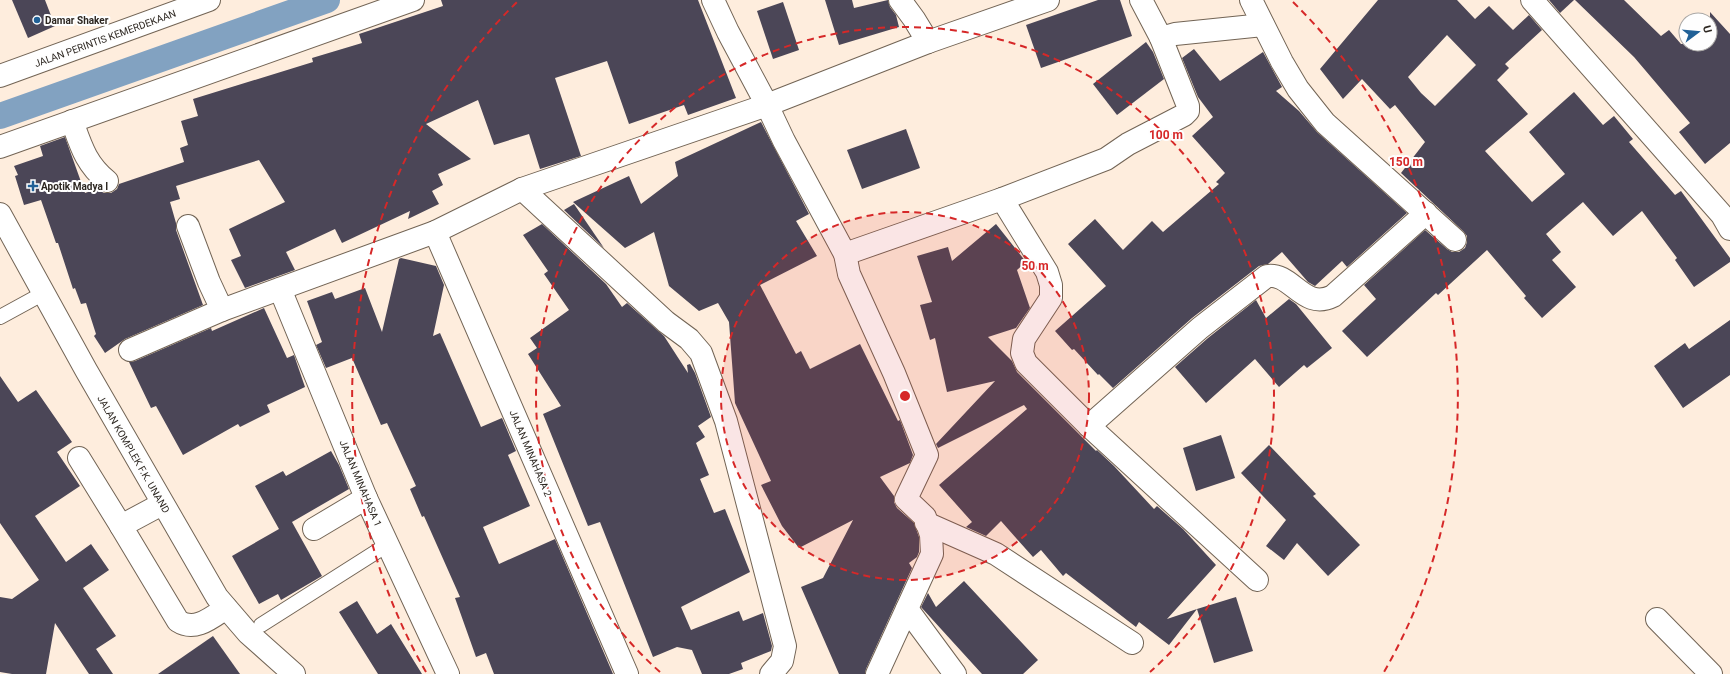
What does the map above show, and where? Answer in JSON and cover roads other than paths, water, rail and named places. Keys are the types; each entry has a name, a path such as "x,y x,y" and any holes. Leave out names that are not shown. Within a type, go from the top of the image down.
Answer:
{"street":[{"name":"JALAN PERINTIS KEMERDEKAAN","path":"0,76 209,0"},
{"path":"0,147 413,0"},
{"path":"713,0 728,32 767,105 784,142 845,254 849,274 894,373 927,455 906,499 922,514 931,535 932,554 877,674"},
{"path":"900,0 928,42"},
{"path":"130,350 222,310 435,232 522,189 767,105 928,42 1048,0"},
{"path":"845,254 1002,199 1106,159 1128,144 1184,115 1188,111 1188,106 1161,38 1141,0"},
{"path":"1251,0 1263,26 1298,89 1325,122 1455,240"},
{"path":"1532,0 1722,215 1730,229"},
{"path":"1161,38 1175,34 1263,26"},
{"path":"72,121 87,159 95,172 107,181"},
{"path":"522,189 666,322 689,339 701,353 726,421 785,646 782,661 771,674"},
{"path":"1002,199 1047,272 1051,285 1051,298 1024,339 1022,353 1026,363 1089,426 1257,580"},
{"path":"1089,426 1200,328 1267,276 1274,276 1282,280 1315,300 1326,299 1333,296 1426,213"},
{"name":"JALAN KOMPLEK F.K. UNAND","path":"0,214 162,504 217,598 248,633 294,674"},
{"path":"188,226 209,282 222,310"},
{"name":"JALAN MINAHASA 2","path":"435,232 627,674"},
{"name":"JALAN MINAHASA 1","path":"280,289 366,498 448,674"},
{"path":"79,458 178,621 183,625 191,626 201,624 226,608"},
{"path":"314,529 366,498"},
{"path":"121,526 162,504"},
{"path":"926,523 996,554 1132,643"},
{"path":"907,609 955,674"},
{"path":"1657,620 1711,674"}],"lane":[{"path":"1,315 44,293"},
{"path":"261,625 388,545"}],"waterway":[{"path":"0,116 327,0"}],"place":[{"name":"Damar Shaker","path":"37,20"},
{"name":"Apotik Madya I","path":"33,186"}]}
